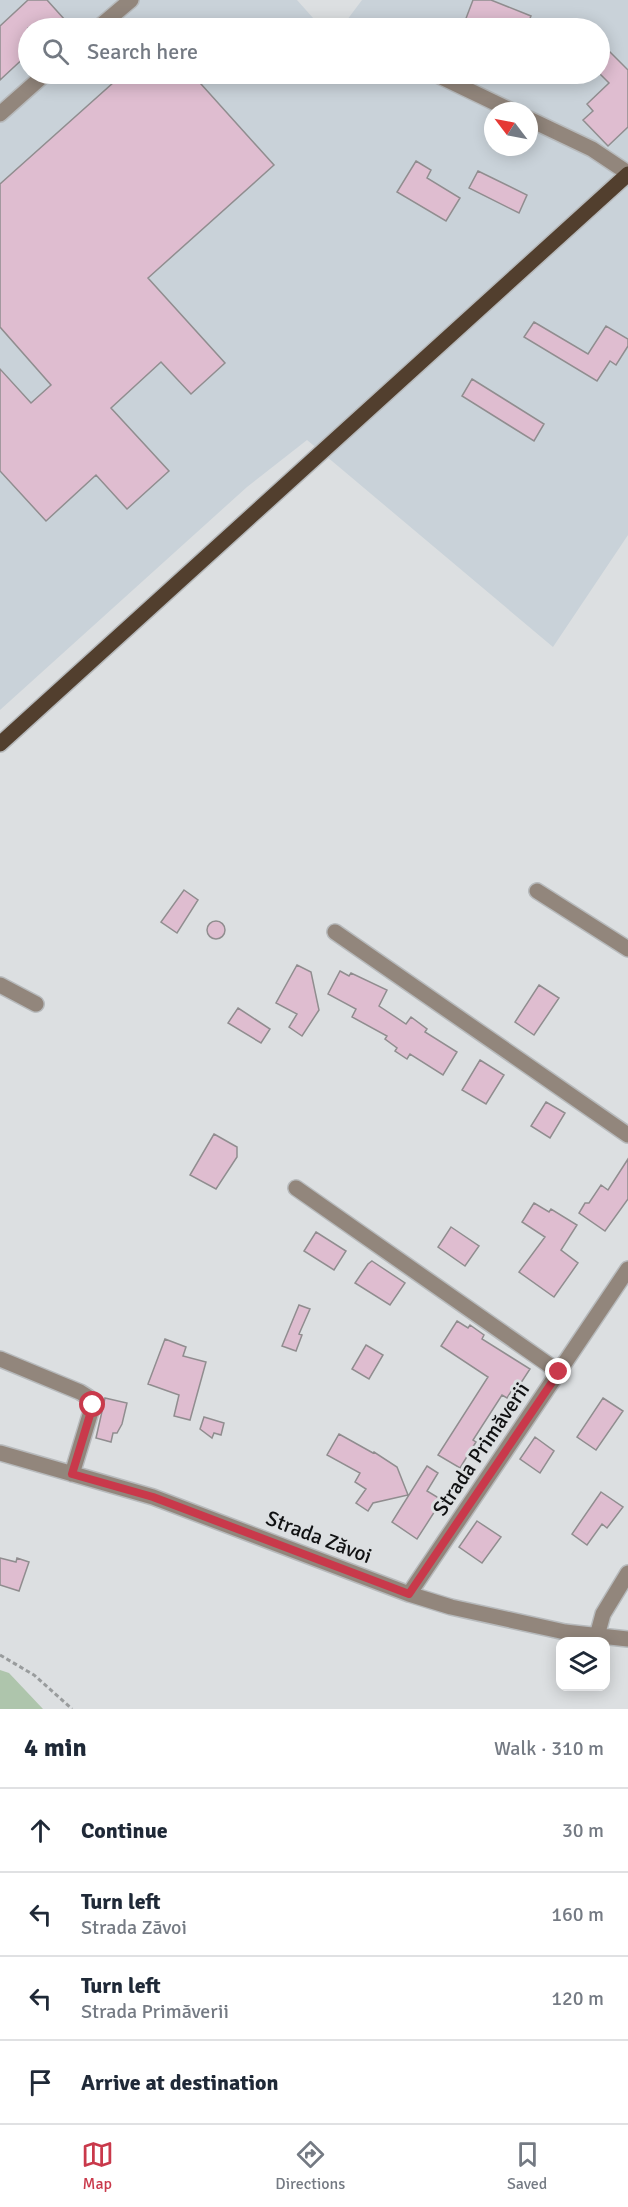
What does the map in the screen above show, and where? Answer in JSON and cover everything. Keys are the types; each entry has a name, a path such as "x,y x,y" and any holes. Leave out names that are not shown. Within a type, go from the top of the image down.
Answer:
{"main road":[{"path":"0,744 628,174"}],"street":[{"path":"110,18 131,0"},
{"path":"0,114 34,84"},
{"path":"456,84 493,102"},
{"path":"538,123 592,149 628,174"},
{"path":"537,891 628,949"},
{"path":"335,932 628,1135"},
{"path":"0,985 36,1004"},
{"path":"296,1188 559,1372"},
{"name":"Strada Primăverii","path":"409,1594 628,1269"},
{"path":"0,1359 80,1392 93,1405 72,1474"},
{"name":"Strada Zăvoi","path":"0,1453 153,1497 409,1594 498,1618 565,1632 628,1639"},
{"path":"597,1636 603,1614 628,1573"}],"path":[{"path":"0,1655 34,1675 72,1709"}],"shaded area":[{"path":"0,0 297,0 313,18 18,18 18,84 610,84 610,18 348,18 362,0 628,0 628,535 553,647 307,440 247,487 0,710"}],"green space":[{"path":"0,1670 9,1673 43,1709 0,1709"}],"building":[{"path":"28,0 47,0 63,18 18,18 18,63 0,80 0,26"},
{"path":"473,0 491,0 531,16 530,18 466,18"},
{"path":"610,52 628,70 628,127 608,146 583,120 593,111 587,104 610,84"},
{"path":"112,84 201,84 274,165 148,278 225,363 191,394 161,362 111,408 169,471 127,509 96,475 46,521 0,471 0,369 31,403 51,385 0,327 0,184"},
{"path":"416,161 431,170 427,178 460,198 446,221 397,192"},
{"path":"478,171 527,195 519,213 469,188"},
{"path":"534,322 588,354 606,326 628,339 628,346 616,365 610,361 597,381 524,337"},
{"path":"472,379 544,424 534,441 462,396"},
{"path":"184,890 198,900 177,933 161,922"},
{"path":"216,921 222,924 225,930 222,936 216,939 210,936 207,930 210,924"},
{"path":"297,965 311,972 319,1010 302,1036 289,1027 297,1014 276,1003"},
{"path":"340,971 349,976 351,973 387,990 379,1006 406,1024 411,1017 427,1029 425,1032 457,1052 443,1075 410,1054 407,1059 395,1051 397,1048 385,1039 387,1036 352,1017 356,1009 328,994"},
{"path":"539,985 559,998 534,1035 515,1022"},
{"path":"238,1008 270,1029 261,1043 228,1023"},
{"path":"480,1060 504,1075 486,1104 462,1090"},
{"path":"546,1102 565,1113 550,1138 531,1126"},
{"path":"214,1134 237,1147 237,1157 216,1189 190,1175"},
{"path":"628,1159 628,1199 605,1231 579,1213 601,1185 608,1190"},
{"path":"534,1203 549,1212 551,1209 577,1225 561,1250 578,1263 554,1297 519,1272 545,1237 522,1222"},
{"path":"451,1227 479,1246 465,1266 438,1247"},
{"path":"316,1232 346,1251 334,1270 304,1251"},
{"path":"372,1261 405,1283 390,1305 355,1283"},
{"path":"299,1305 310,1309 299,1334 302,1335 296,1351 282,1346"},
{"path":"457,1321 468,1328 470,1325 484,1335 482,1339 530,1369 515,1392 512,1390 507,1398 502,1395 473,1440 476,1442 460,1468 438,1455 488,1377 441,1346"},
{"path":"165,1339 186,1347 183,1356 206,1362 190,1420 174,1416 179,1395 148,1384"},
{"path":"366,1345 383,1355 369,1379 352,1369"},
{"path":"105,1398 127,1403 122,1424 117,1433 113,1433 111,1442 96,1438"},
{"path":"603,1398 623,1411 596,1450 577,1437"},
{"path":"204,1417 224,1423 221,1435 214,1433 212,1438 200,1429"},
{"path":"339,1434 397,1467 408,1495 373,1503 368,1511 356,1503 366,1489 355,1482 360,1473 327,1455"},
{"path":"535,1437 554,1451 540,1473 520,1459"},
{"path":"427,1466 438,1473 427,1491 442,1500 417,1539 392,1522"},
{"path":"601,1492 623,1507 607,1528 602,1524 587,1545 572,1534"},
{"path":"477,1521 501,1537 482,1563 459,1547"},
{"path":"0,1558 16,1562 17,1558 29,1562 19,1591 0,1585"}],"route":[{"path":"93,1405 72,1474 153,1497 409,1594 559,1372"}]}
